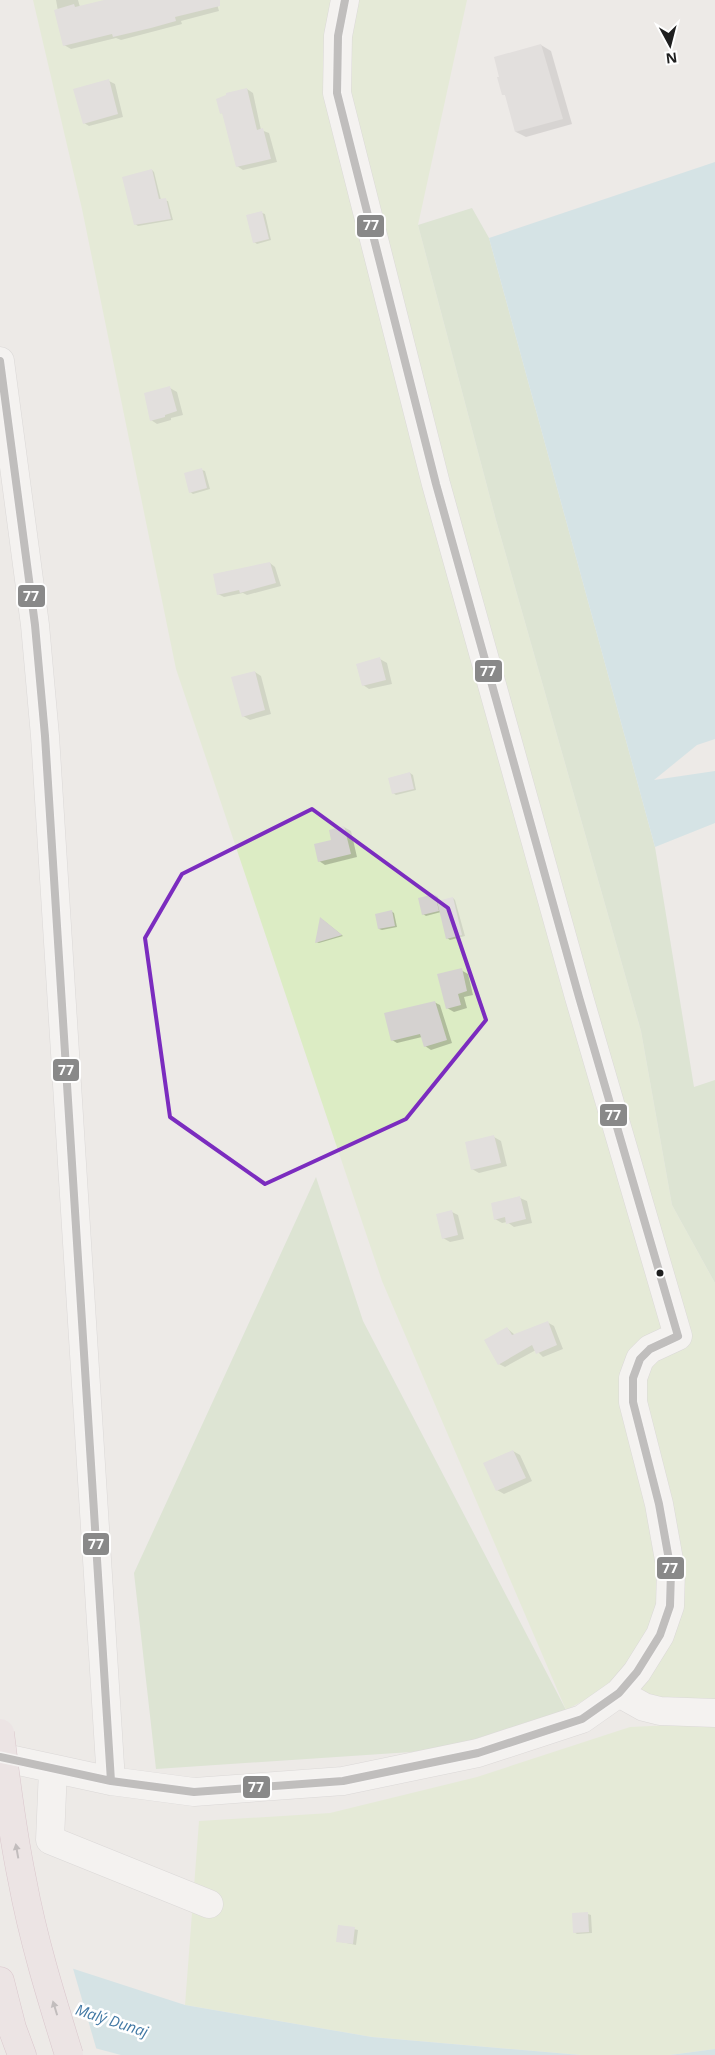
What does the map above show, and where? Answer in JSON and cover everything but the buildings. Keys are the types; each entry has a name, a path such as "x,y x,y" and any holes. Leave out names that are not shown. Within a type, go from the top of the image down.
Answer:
{"highway":[{"path":"0,1733 7,1798 22,1880 50,1994 69,2055"},
{"path":"0,1981 12,2028 22,2055"}],"street":[{"path":"0,1757 111,1781 194,1792 343,1781 488,1750 582,1719 619,1693 637,1672 660,1635 670,1606 671,1571 659,1504 633,1402 633,1378 640,1359 650,1349 678,1336 579,997 436,484 337,93 338,36 345,0"},
{"path":"0,361 35,625 45,736 111,1781"},
{"path":"619,1693 644,1707 715,1714"},
{"path":"53,1769 50,1840 209,1904"}],"highlighted area":[{"path":"312,809 448,908 486,1020 406,1119 265,1184 170,1117 145,938 182,874"}],"green space":[{"path":"33,0 467,0 418,225 496,520 641,1031 672,1205 715,1283 715,1700 657,1701 620,1681 566,1710 382,1281 176,669 82,209"},
{"path":"472,208 489,238 655,847 694,1087 715,1080 715,1283 672,1205 641,1031 496,520 418,225"},
{"path":"316,1177 363,1321 566,1710 441,1750 156,1769 134,1573"},
{"path":"715,1723 715,2049 670,2055 581,2055 372,2037 185,2005 199,1821 330,1813 477,1777 630,1727"}],"water":[{"path":"715,162 715,823 655,847 489,238"},
{"name":"Malý Dunaj","path":"0,1945 185,2005 372,2037 581,2055 121,2055 19,2028"},
{"path":"715,2049 715,2055 670,2055"}],"pier":[{"path":"715,739 715,771 654,780 697,745"},
{"path":"0,1942 72,1965 97,2051 0,2025"}],"transit line":[{"name":"77","path":"345,0 338,36 337,93 436,484 579,997 678,1336"},
{"name":"77","path":"0,361 35,625 45,736 111,1781"},
{"name":"77","path":"0,1757 111,1781 194,1792 343,1781 478,1753 582,1719 619,1693 637,1672 660,1635 670,1606 671,1571 659,1504 633,1402 633,1378 640,1359 650,1349 678,1336"}]}
